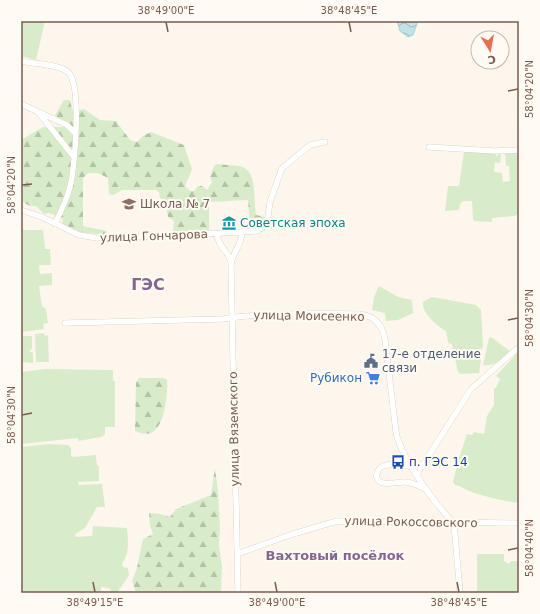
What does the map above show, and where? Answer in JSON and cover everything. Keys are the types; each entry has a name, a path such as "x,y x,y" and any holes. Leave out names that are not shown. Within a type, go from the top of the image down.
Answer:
{"street":[{"path":"21,61 58,67 67,71 71,75 75,86 74,167 69,192 55,224"},
{"path":"21,104 70,126 75,135"},
{"path":"36,111 74,157"},
{"name":"улица Гончарова","path":"21,210 42,217 79,235 97,238 217,234 257,231 267,224 270,202 282,168 310,145 325,142"},
{"path":"429,147 495,151 519,150"},
{"path":"231,265 233,256 242,242 242,232"},
{"path":"217,234 219,244 229,256 231,265"},
{"path":"224,250 230,252 237,249"},
{"name":"улица Вяземского","path":"231,265 238,593"},
{"name":"улица Моисеенко","path":"65,323 223,318 267,314 362,314 377,321 383,330 386,339 397,437 402,450 412,467 446,515 454,523"},
{"path":"417,474 471,389 519,347"},
{"path":"412,467 385,466 378,470 377,477 383,483 407,482 429,491"},
{"name":"улица Рокоссовского","path":"237,554 293,534 337,521 519,523"},
{"path":"454,523 460,593"}],"green space":[{"path":"21,21 45,21 36,60 21,56"},
{"path":"64,100 70,100 72,109 77,114 80,110 84,109 100,120 116,121 130,140 137,142 143,136 151,132 184,145 192,169 185,186 190,191 194,191 198,186 202,186 207,190 212,182 210,177 214,166 217,164 245,168 250,173 254,187 256,215 264,217 263,222 260,224 250,225 248,200 209,202 209,230 206,232 176,234 173,231 174,221 168,217 165,201 160,198 159,192 156,190 122,190 113,195 109,194 108,178 98,173 88,173 83,178 83,226 107,231 105,235 79,232 63,225 62,218 49,213 44,214 36,206 30,206 21,201 21,140 43,127 67,127 55,115"},
{"path":"464,152 495,153 497,157 498,153 501,153 500,163 495,162 494,172 502,173 503,182 510,181 509,166 506,166 505,153 519,152 519,212 515,216 492,218 492,222 475,221 473,219 472,201 463,201 460,204 459,210 445,211 448,186 459,186"},
{"path":"21,230 43,230 45,249 50,249 51,265 39,265 40,274 52,273 52,285 39,286 42,306 46,309 48,323 43,324 44,329 23,332 23,336 32,336 32,349 29,351 33,353 33,363 21,362"},
{"path":"379,286 398,297 412,300 413,313 398,320 386,321 385,313 372,310 374,297"},
{"path":"432,297 476,305 481,310 483,346 482,349 478,350 482,353 479,373 461,374 458,372 452,345 448,342 446,331 427,315 423,306 423,302"},
{"path":"44,333 45,336 48,335 49,362 36,362 35,334"},
{"path":"491,337 511,352 495,364 483,365 489,338"},
{"path":"519,351 519,503 478,494 455,485 453,482 467,434 472,435 474,432 484,434 487,416 494,405 494,388 496,388 500,379 496,376"},
{"path":"45,369 113,370 113,381 115,381 115,427 105,427 105,434 101,437 78,441 78,438 21,444 21,372"},
{"path":"139,378 163,378 167,380 167,391 162,419 156,429 149,434 143,434 135,431 136,383"},
{"path":"50,444 68,445 71,448 71,455 73,457 96,455 97,466 99,466 99,481 78,482 79,485 102,484 105,507 97,507 85,528 75,534 76,537 92,536 93,526 127,528 127,551 125,559 122,563 123,567 128,568 129,575 117,593 113,593 109,588 101,587 101,593 21,593 21,447"},
{"path":"215,468 220,529 219,545 222,567 221,593 136,593 132,581 137,568 143,539 153,534 150,525 149,513 170,517 176,509 211,495"},
{"path":"477,554 504,554 504,561 509,564 511,561 519,561 519,593 465,593 477,591"}],"water":[{"path":"397,21 418,21 413,35 408,37 400,31"}],"place":[{"name":"Школа № 7","path":"129,204"},
{"name":"Советская эпоха","path":"229,223"},
{"name":"17-е отделение связи","path":"371,361"},
{"name":"Рубикон","path":"373,378"},
{"name":"п. ГЭС 14","path":"398,462"}],"district":[{"name":"ГЭС","path":"148,284"},
{"name":"Вахтовый посёлок","path":"335,555"}]}
